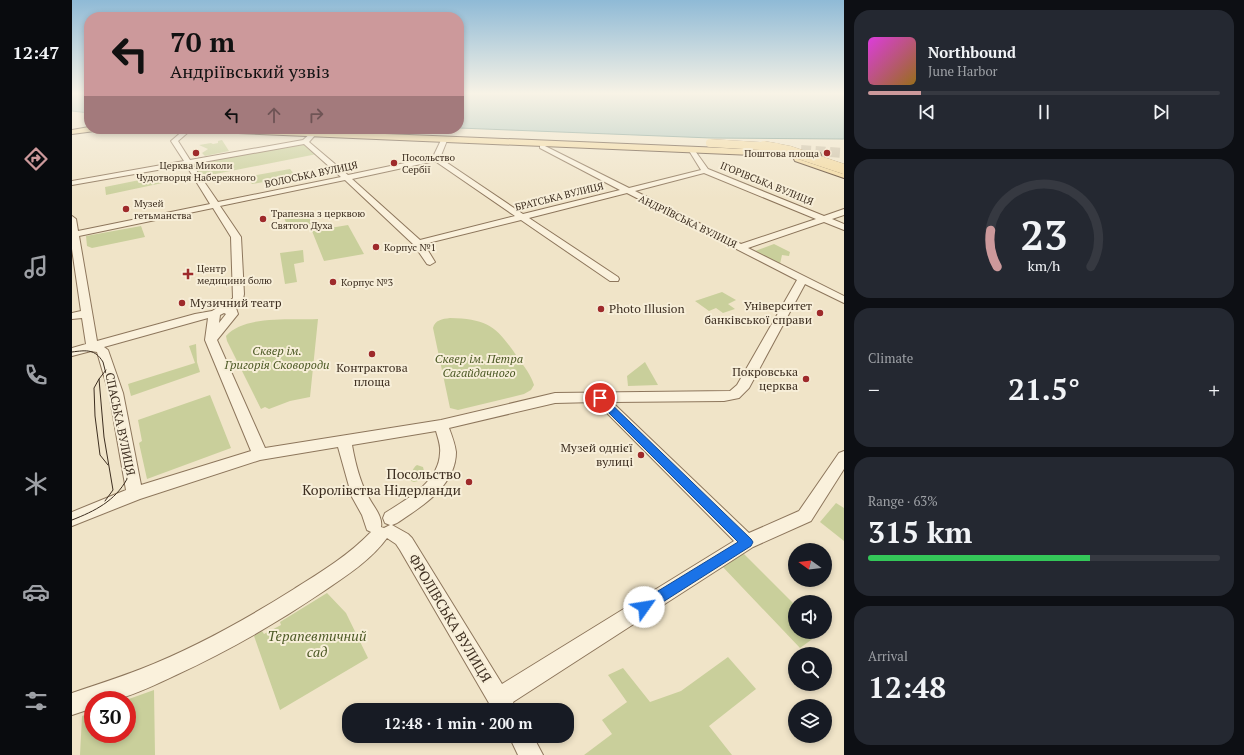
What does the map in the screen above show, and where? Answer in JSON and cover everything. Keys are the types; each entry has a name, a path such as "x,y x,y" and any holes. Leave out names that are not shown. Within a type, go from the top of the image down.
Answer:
{"main road":[{"path":"72,131 84,129"},
{"path":"72,131 84,130"},
{"path":"340,134 761,152 818,156 816,159 817,162 844,171"},
{"path":"395,134 801,150"},
{"path":"429,134 486,137"},
{"path":"539,139 621,139 761,146 778,148 844,171"},
{"path":"761,152 792,157 844,175"}],"street":[{"path":"183,134 174,141 237,240 238,299 211,340"},
{"path":"72,183 305,142 313,134"},
{"path":"445,138 436,159 614,278"},
{"path":"305,142 418,243 430,262"},
{"name":"АНДРІЇВСЬКА ВУЛИЦЯ","path":"549,143 542,145 542,147 844,300"},
{"name":"ІГОРІВСЬКА ВУЛИЦЯ","path":"691,149 705,170 844,227"},
{"name":"ВОЛОСЬКА ВУЛИЦЯ","path":"73,234 436,159"},
{"name":"БРАТСЬКА ВУЛИЦЯ","path":"418,243 705,170"},
{"path":"741,247 844,212"},
{"path":"72,219 73,234 92,347"},
{"path":"72,519 135,494 199,472 260,454 441,425 555,398 734,395 742,388 802,279"},
{"path":"72,352 212,315 222,318 230,312"},
{"path":"72,316 86,314"},
{"path":"212,315 211,340 260,454"},
{"name":"СПАСЬКА ВУЛИЦЯ","path":"92,347 102,350 111,377 120,411 135,494"},
{"path":"600,398 747,542"},
{"path":"72,704 140,680 203,652 293,601 329,577 372,543 381,523 424,496 440,475 446,463 448,453 441,425"},
{"path":"344,440 346,457 361,498 381,523"},
{"path":"504,703 747,542 805,516 844,457"},
{"name":"ФРОЛІВСЬКА ВУЛИЦЯ","path":"381,523 402,539 406,544 500,703"},
{"path":"524,743 531,755"}],"green space":[{"path":"222,140 229,151 205,156 202,153 208,149 199,145 218,143 218,141"},
{"path":"304,144 317,154 200,177 192,164"},
{"path":"290,169 296,176 252,184 246,177"},
{"path":"164,175 167,182 106,195 105,187"},
{"path":"308,211 311,224 295,226 295,224 287,225 283,215"},
{"path":"348,225 364,254 324,261 312,231"},
{"path":"141,226 145,237 92,248 87,246 86,236"},
{"path":"774,244 790,252 789,256 782,255 780,264 755,251"},
{"path":"303,250 304,262 294,264 297,282 285,284 280,253"},
{"path":"722,292 736,300 728,304 735,309 723,313 716,308 709,311 695,301"},
{"name":"Сквер ім. Петра Сагайдачного","path":"450,318 474,320 491,327 498,332 511,347 533,381 534,385 531,390 524,394 458,410 450,408 433,328 435,323 442,319"},
{"name":"Сквер ім. Григорія Сковороди","path":"282,319 318,319 310,397 290,401 269,409 265,407 261,409 227,341 226,336 234,329 256,322"},
{"path":"196,344 197,362 200,372 131,396 128,384 195,363 189,346"},
{"path":"645,362 658,385 628,386 627,376"},
{"path":"210,395 231,448 147,479 139,443 142,441 138,420"},
{"path":"417,465 423,467 424,471 418,481 414,482 411,481 412,474"},
{"path":"836,503 844,508 844,541 820,522"},
{"path":"743,553 788,598 788,635 721,565"},
{"name":"Терапевтичний сад","path":"327,593 346,613 368,658 280,710 254,636 262,631 264,634 281,625 280,622"},
{"path":"791,639 812,639 801,647 799,647"},
{"path":"728,657 756,689 709,726 732,755 584,755 612,734 602,720 627,702 608,675 623,668 650,702 681,691"},
{"path":"154,690 155,755 80,755 82,716 84,715 84,743 136,743 136,696"}],"water":[{"path":"465,128 844,128 844,139 711,138"}],"tunnel":[{"path":"801,150 844,153"}],"tram line":[{"path":"72,352 90,351 94,353 103,362 105,371"},
{"path":"72,520 89,513 104,504 117,493 127,479 116,413 105,371"},
{"path":"99,379 105,371"},
{"path":"99,379 104,437 113,490 105,501"},
{"path":"99,379 94,388 95,416 100,455 108,465"}],"place":[{"name":"Церква Миколи Чудотворця Набережного","path":"196,153"},
{"name":"Поштова площа","path":"827,153"},
{"name":"Посольство Сербії","path":"394,163"},
{"name":"Музей гетьманства","path":"126,209"},
{"name":"Трапезна з церквою Святого Духа","path":"263,219"},
{"name":"Корпус №1","path":"376,247"},
{"name":"Центр медицини болю","path":"188,274"},
{"name":"Корпус №3","path":"333,282"},
{"name":"Музичний театр","path":"182,303"},
{"name":"Photo Illusion","path":"601,309"},
{"name":"Університет банківської справи","path":"820,313"},
{"name":"Контрактова площа","path":"372,354"},
{"name":"Покровська церква","path":"806,379"},
{"name":"Музей однієї вулиці","path":"641,455"},
{"name":"Посольство Королівства Нідерланди","path":"469,482"}],"route":[{"path":"600,398 747,542 644,607"}]}
